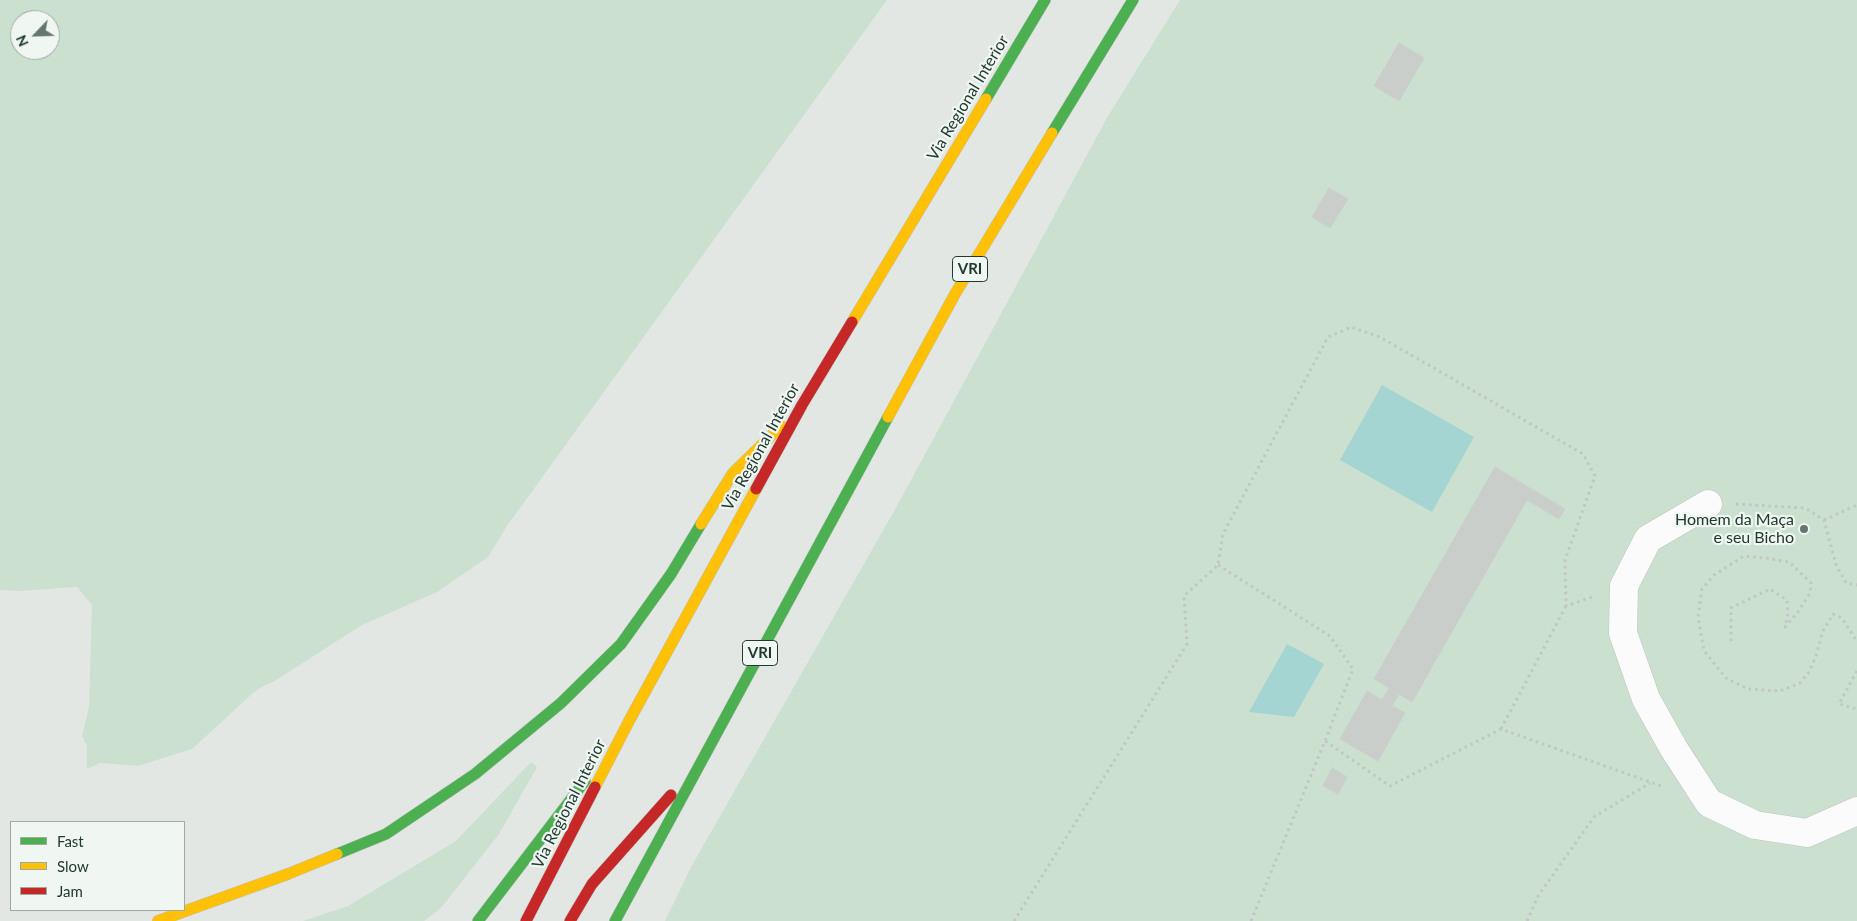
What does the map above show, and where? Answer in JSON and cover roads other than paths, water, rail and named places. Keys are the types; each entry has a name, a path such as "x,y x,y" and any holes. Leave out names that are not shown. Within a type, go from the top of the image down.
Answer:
{"highway":[{"name":"Via Regional Interior","path":"526,921 629,722 802,406 1045,0"},
{"name":"VRI","path":"615,921 955,294 1133,0"},
{"path":"158,921 288,874 386,834 475,774 561,703 621,644 671,574 733,473 802,406"},
{"path":"478,921 629,722"},
{"path":"570,921 592,884 702,761"}],"street":[{"path":"1708,504 1648,539 1624,586 1623,634 1646,699 1674,749 1709,803 1755,825 1807,833 1857,811"}],"water":[{"path":"1382,385 1474,437 1432,512 1340,460"},
{"path":"1287,644 1324,664 1294,717 1249,712"}],"place":[{"name":"Homem da Maça e seu Bicho","path":"1804,529"}]}
